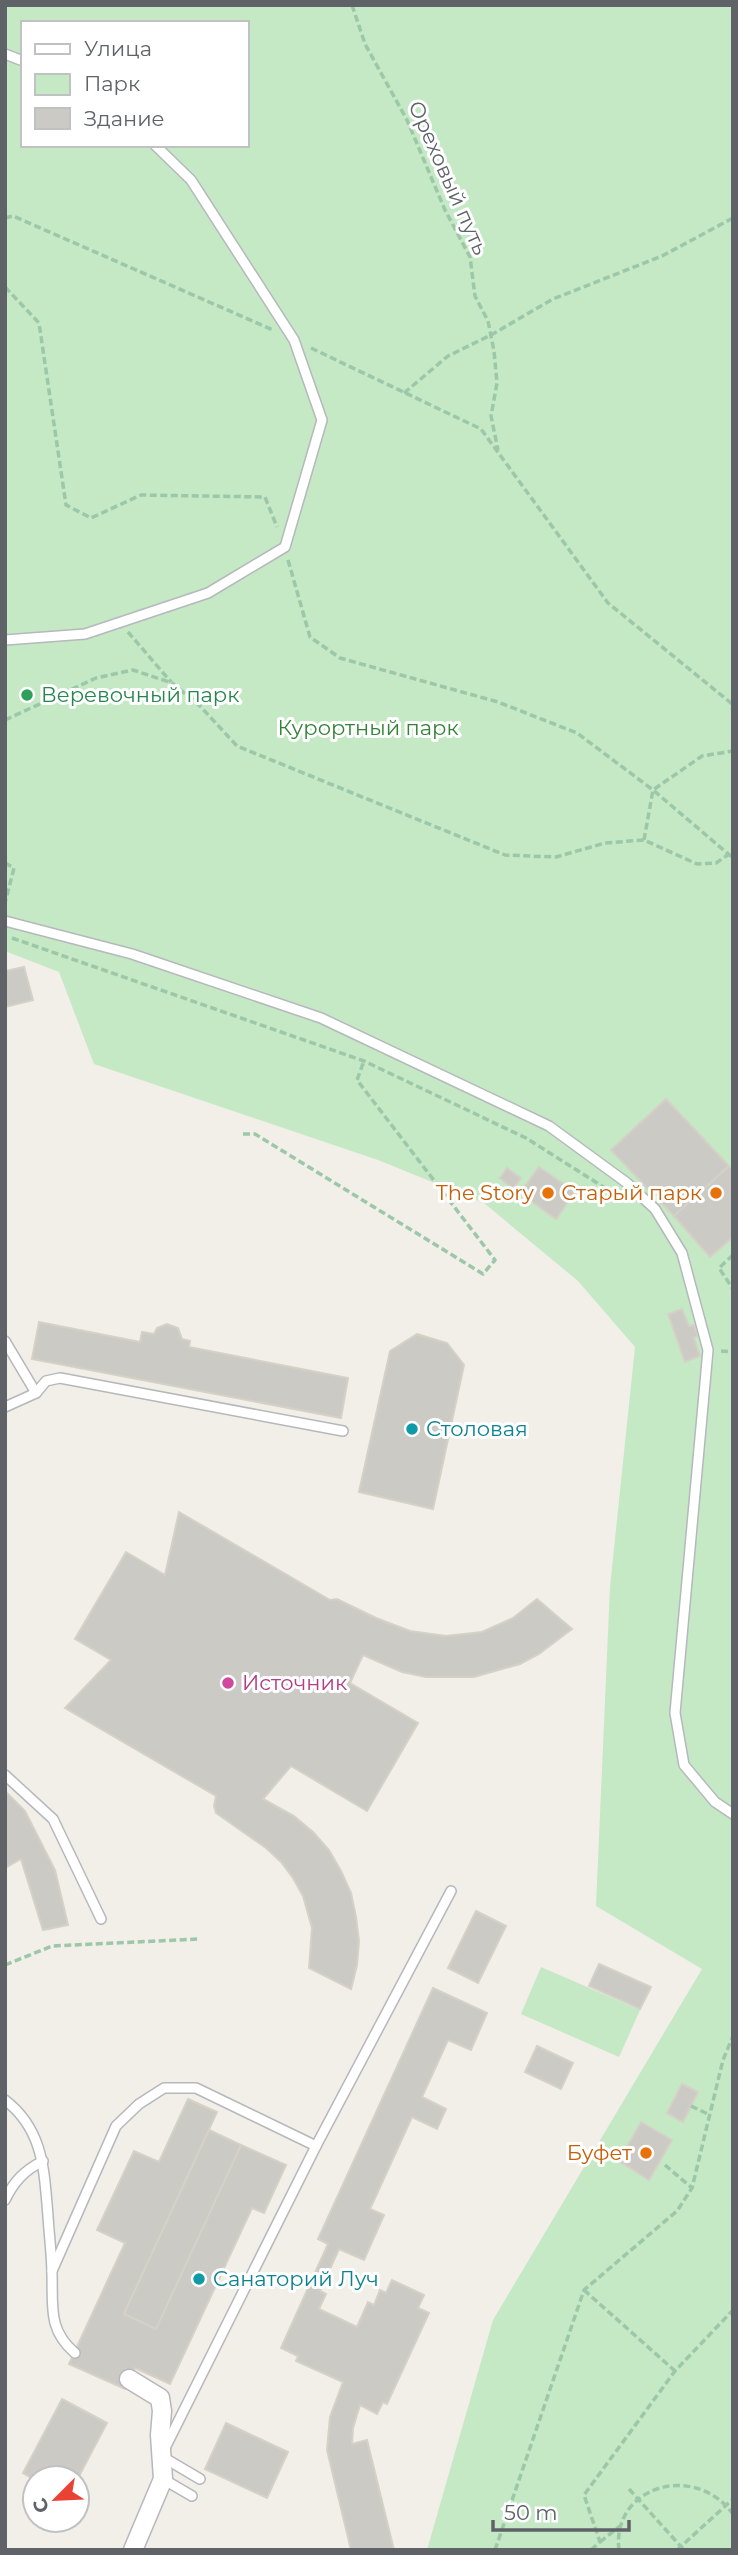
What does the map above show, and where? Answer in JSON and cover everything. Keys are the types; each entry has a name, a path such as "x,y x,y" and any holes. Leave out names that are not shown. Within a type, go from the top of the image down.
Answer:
{"street":[{"path":"129,2379 160,2398 167,2413 160,2435 163,2479 133,2550"}],"lane":[{"path":"5,640 85,634 208,593 285,547 322,420 294,340 191,180 157,147"},
{"path":"5,921 132,954 321,1018 549,1126 626,1183 655,1209 682,1253 708,1350 675,1713 684,1765 715,1802 733,1814"},
{"path":"5,1340 36,1393"},
{"path":"5,1407 36,1393 46,1381 60,1378 343,1431"},
{"path":"5,1775 53,1819 101,1919"},
{"path":"201,2479 161,2456 316,2146 451,1891"},
{"path":"52,2271 116,2126 139,2104 164,2088 196,2088 316,2146"},
{"path":"5,2100 16,2108 30,2128 44,2161 53,2319 61,2341 75,2353"},
{"path":"5,2200 9,2190 25,2171 44,2161"},
{"path":"163,2479 192,2496"}],"path":[{"name":"Ореховый путь","path":"352,5 365,44 407,120 445,210 470,257 475,296 488,321 491,335 497,383 491,416 498,453"},
{"path":"5,215 13,216 294,340 481,429 608,603 731,703 733,711"},
{"path":"404,393 447,356 491,335 553,299 662,256 733,218"},
{"path":"5,287 39,323 66,505 91,518 141,495 265,497 285,547 310,637 340,658 498,702 577,733 653,790 731,856"},
{"path":"120,622 172,683 200,706 236,746 505,855 556,857 605,843 644,840 697,864 716,863 731,856 733,849"},
{"path":"5,720 96,678 133,670 172,683"},
{"path":"644,840 653,790 702,756 733,751"},
{"path":"5,863 14,868 5,903"},
{"path":"5,936 364,1061 526,1138 626,1202"},
{"path":"243,1134 255,1134 483,1274 495,1260 357,1080 364,1061"},
{"path":"733,1255 719,1268 733,1289"},
{"path":"5,1965 52,1946 199,1939"},
{"path":"495,2550 584,2290 677,2211 692,2188 723,2060 733,2036"},
{"path":"691,2106 710,2115"},
{"path":"665,2165 692,2188"},
{"path":"584,2290 675,2371"},
{"path":"600,2542 584,2495 675,2371 733,2310"},
{"path":"591,2550 621,2525 639,2500 663,2486 697,2486 719,2498 733,2515"},
{"path":"629,2488 681,2549 733,2499"},
{"path":"618,2550 621,2525"}],"green space":[{"name":"Курортный парк","path":"5,5 733,5 733,2550 427,2550 493,2320 702,1969 596,1906 610,1587 635,1347 578,1281 484,1203 378,1160 94,1064 59,972 5,951"},
{"path":"541,1967 640,2010 619,2057 521,2014"}],"building":[{"path":"24,967 33,1000 5,1007 5,971"},
{"path":"666,1099 729,1166 674,1216 611,1150"},
{"name":"Старый парк","path":"729,1166 733,1170 733,1237 710,1257 674,1216"},
{"name":"The Story","path":"539,1167 575,1192 556,1219 520,1193"},
{"path":"507,1168 521,1178 513,1189 500,1178"},
{"path":"682,1309 689,1326 694,1325 698,1336 694,1338 700,1356 685,1362 668,1314"},
{"path":"39,1322 140,1342 142,1332 154,1334 157,1328 167,1324 178,1328 182,1339 190,1341 189,1347 348,1378 341,1418 32,1359"},
{"name":"Столовая","path":"417,1334 447,1343 464,1365 433,1509 359,1492 390,1351"},
{"path":"179,1512 330,1600 337,1599 410,1631 446,1636 482,1632 513,1618 537,1599 572,1629 539,1654 520,1664 474,1677 426,1677 402,1672 363,1655 350,1683 418,1723 367,1811 291,1766 263,1799 294,1816 313,1832 329,1850 341,1871 351,1893 359,1941 351,1989 309,1968 312,1928 303,1896 281,1862 266,1848 216,1813 216,1796 65,1708 111,1660 75,1639 126,1552 165,1575"},
{"path":"5,1791 25,1811 55,1870 68,1925 43,1930 21,1859 5,1868"},
{"path":"476,1911 506,1926 478,1983 448,1968"},
{"path":"599,1964 651,1987 640,2009 589,1986"},
{"path":"433,1988 487,2013 471,2050 448,2040 422,2097 446,2109 437,2129 412,2117 370,2209 384,2215 364,2260 339,2249 320,2291 326,2294 319,2309 357,2327 368,2302 374,2305 380,2290 386,2293 392,2280 424,2295 418,2308 429,2313 387,2404 383,2402 377,2414 360,2405 353,2428 352,2444 367,2440 394,2550 351,2550 327,2450 330,2417 343,2382 296,2361 298,2356 281,2348 328,2244 318,2239"},
{"path":"537,2046 573,2063 561,2089 525,2072"},
{"path":"682,2084 698,2092 683,2122 667,2113"},
{"name":"Cанаторий Луч","path":"188,2099 217,2112 124,2314 156,2329 241,2145 286,2165 264,2213 252,2208 170,2384 135,2368 125,2389 69,2364 125,2243 97,2230 134,2151 159,2162"},
{"path":"641,2122 672,2140 649,2180 619,2161"},
{"path":"209,2130 241,2145 156,2329 124,2314"},
{"path":"62,2399 107,2423 85,2464 28,2464"},
{"path":"226,2423 288,2452 267,2498 205,2469"}],"place":[{"name":"Веревочный парк","path":"27,695"},
{"name":"The Story","path":"548,1193"},
{"name":"Старый парк","path":"716,1193"},
{"name":"Столовая","path":"412,1429"},
{"name":"Источник","path":"228,1683"},
{"name":"Буфет","path":"646,2153"},
{"name":"Cанаторий Луч","path":"199,2279"}]}
